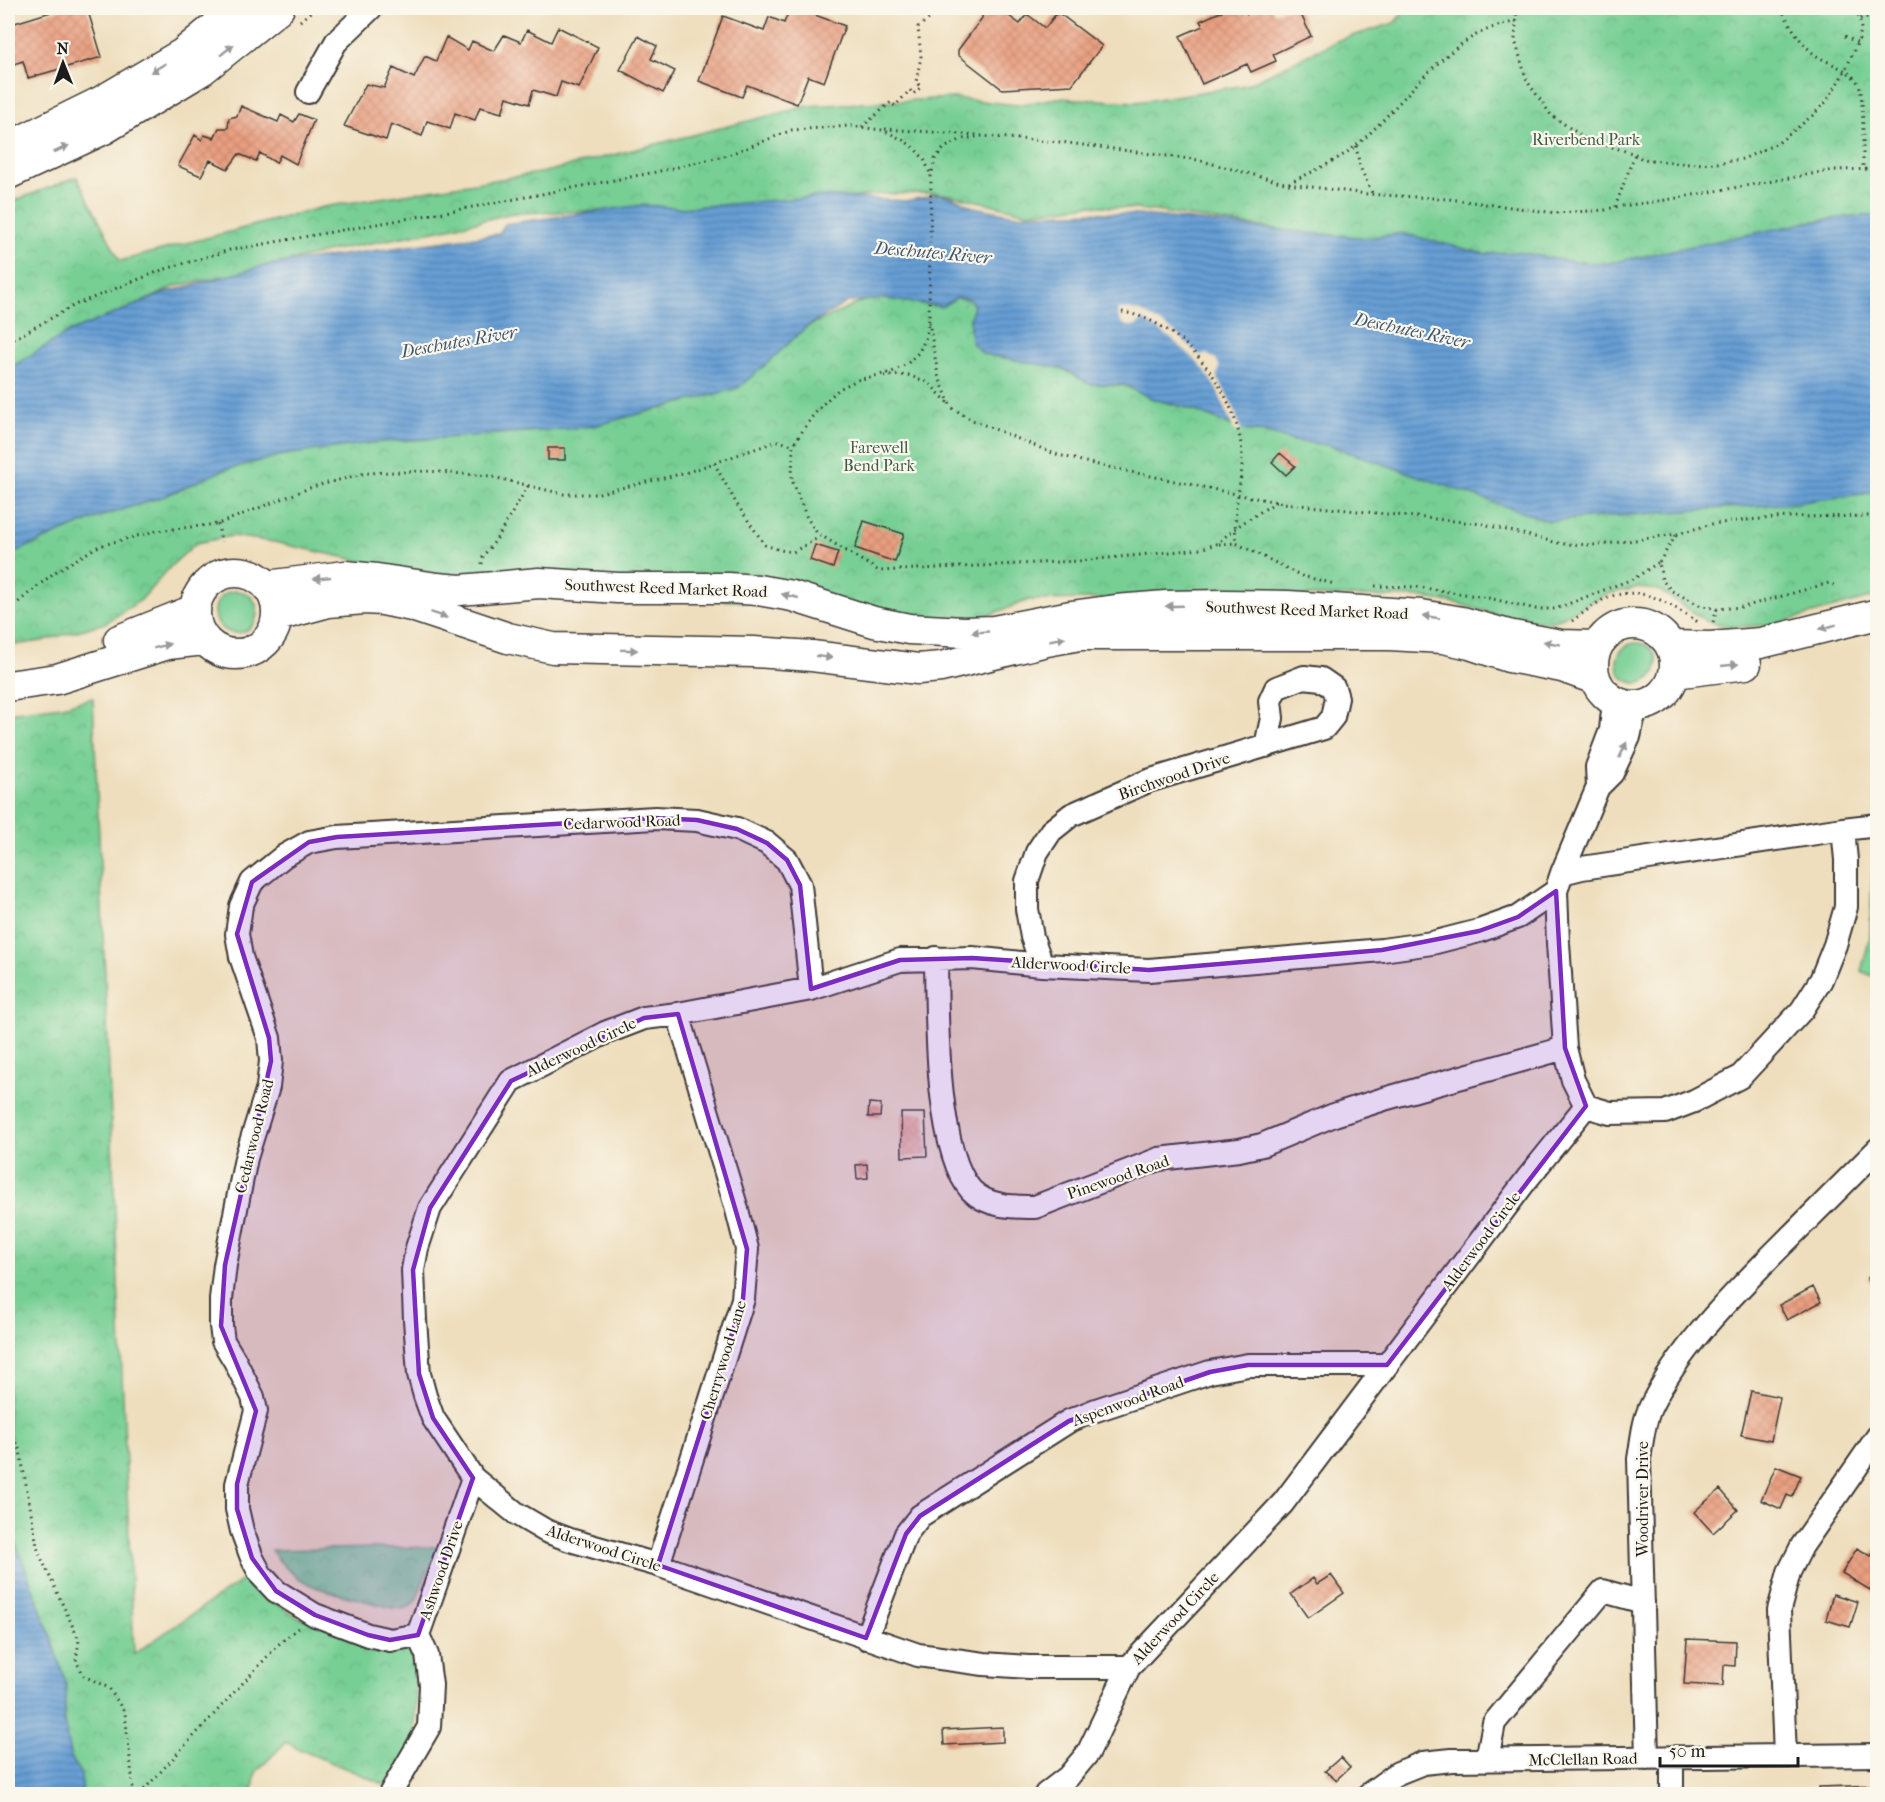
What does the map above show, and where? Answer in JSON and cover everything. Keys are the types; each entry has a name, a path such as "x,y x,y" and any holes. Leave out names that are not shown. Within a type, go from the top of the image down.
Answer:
{"main road":[{"path":"8,146 102,101 182,54 238,8"},
{"path":"8,174 104,129 192,76 279,8"},
{"path":"229,572 243,572 257,577 267,586 277,605 277,616 274,630 266,641 255,650 242,654 228,654 214,649 204,640 198,631 194,610 197,597 205,585 216,576 229,572"},
{"name":"Southwest Reed Market Road","path":"267,586 345,576 460,590 539,583 618,588 758,590 792,596 874,621 909,628 964,633 994,631 1116,610 1224,605 1288,606 1421,615 1561,645 1597,646"},
{"name":"Southwest Reed Market Road","path":"277,616 328,602 382,600 412,606 508,638 554,648 754,652 812,656 918,669 952,665 1080,635 1389,635 1443,639 1470,644 1509,657 1562,667 1615,695"},
{"path":"17,676 127,638 194,610"},
{"path":"1673,659 1710,647 1761,643 1878,614"},
{"path":"1627,623 1640,623 1653,627 1663,635 1673,659 1670,685 1661,696 1650,703 1615,695 1592,668 1593,656 1604,635 1627,623"},
{"path":"1673,659 1770,661 1878,636"},
{"path":"17,676 57,679 168,644 204,640"}],"street":[{"path":"308,92 336,42 371,8"},
{"path":"1615,695 1611,730 1597,767 1598,787 1559,882 1558,943 1565,1048 1573,1080 1586,1106 1610,1113 1665,1112 1694,1101 1740,1077 1802,1010 1821,980 1835,945 1846,907 1846,860 1843,829"},
{"name":"Birchwood Drive","path":"1042,965 1032,937 1027,909 1027,881 1037,852 1051,831 1071,815 1148,781 1266,746"},
{"name":"Cedarwood Road","path":"418,1635 390,1640 368,1635 315,1615 276,1591 261,1575 252,1558 237,1509 237,1484 256,1411 253,1397 224,1341 220,1299 246,1158 268,1087 271,1061 269,1038 241,957 237,934 241,906 252,882 284,856 309,842 337,837 656,818 697,820 737,829 767,843 786,860 800,885 812,989"},
{"path":"1559,882 1581,868 1878,825"},
{"name":"Alderwood Circle","path":"1559,882 1518,917 1479,931 1432,943 1382,950 1149,970 1042,965 972,958 900,960 812,989 678,1014 644,1018 624,1026 511,1081 430,1208 417,1248 413,1270 419,1374 433,1418 473,1478 517,1514 546,1531 570,1540 658,1564 918,1655 941,1660 1018,1666 1130,1667 1283,1503 1527,1179 1586,1106"},
{"name":"Pinewood Road","path":"936,958 941,1083 949,1136 958,1170 972,1191 990,1203 1014,1207 1035,1207 1159,1159 1239,1150 1262,1145 1334,1115 1565,1048"},
{"name":"Cherrywood Lane","path":"658,1564 743,1299 747,1267 747,1249 736,1206 678,1014"},
{"name":"Woodriver Drive","path":"1647,1758 1640,1459 1643,1431 1650,1407 1694,1341 1724,1303 1878,1149"},
{"name":"Aspenwood Road","path":"866,1638 906,1534 920,1516 1069,1421 1210,1372 1248,1365 1387,1365"},
{"path":"1785,1756 1779,1610 1789,1572 1802,1546 1878,1436"},
{"name":"Ashwood Drive","path":"390,1794 429,1728 431,1685 427,1655 418,1635 473,1478"},
{"path":"1487,1760 1494,1723 1603,1590 1643,1602"},
{"path":"1046,1794 1068,1777 1088,1753 1130,1667"},
{"name":"McClellan Road","path":"1369,1794 1398,1773 1423,1763 1452,1760 1878,1755"},
{"path":"1672,1758 1672,1794"}],"path":[{"path":"862,127 891,102 895,106 910,90 913,94 921,87 916,82 921,57 918,27 944,8"},
{"path":"1517,8 1515,40 1527,81 1551,115 1586,139 1635,154 1642,159 1689,164 1717,164 1743,159 1778,142 1796,130 1827,101 1845,71 1861,30 1856,8"},
{"path":"1781,8 1799,37 1816,55 1845,71 1857,82 1861,90 1863,169"},
{"path":"1860,19 1878,15"},
{"path":"1288,183 1356,146 1430,71 1462,44 1489,29 1516,21"},
{"path":"1845,36 1857,43"},
{"path":"8,342 77,304 162,270 230,250 656,172 728,155 792,130 850,126 1060,142 1197,160 1288,183 1373,195 1449,199 1556,213 1605,210 1834,170 1878,169"},
{"path":"862,127 883,130 905,141 924,159 931,177"},
{"path":"951,407 938,375 929,319 931,177 935,159 944,148 962,139 982,136"},
{"path":"1356,146 1360,167 1373,195"},
{"path":"1615,207 1635,154"},
{"path":"1122,312 1150,319 1173,334 1195,354 1216,380 1231,410 1241,445 1242,460 1235,529 1236,543"},
{"path":"929,319 926,337 919,352 908,363 892,372 857,380 839,389 812,417 793,445 792,480 807,518 817,533 843,550 879,571 1078,561 1194,550 1216,544 1236,543 1302,576 1338,585"},
{"path":"877,376 908,375 930,383 951,407 989,428 1055,454 1089,463 1276,502 1483,524 1562,544 1599,545 1677,534 1711,524 1747,520 1878,516"},
{"path":"8,608 55,572 99,546 156,531 218,524 312,487 366,473 427,471 458,473 489,476 563,494 595,494 685,473 778,441 793,445"},
{"path":"714,463 736,503 765,545 793,552 823,535"},
{"path":"480,570 483,556 496,540 528,486"},
{"path":"1216,544 1276,502"},
{"path":"218,524 221,542"},
{"path":"1372,586 1417,587 1484,597 1536,609 1555,609 1635,578 1659,562 1677,534"},
{"path":"1659,562 1662,580 1672,591 1699,605 1718,609 1743,607 1829,584 1836,586"},
{"path":"1877,577 1878,568"},
{"path":"1568,623 1610,597 1632,593 1657,597 1701,624"},
{"path":"1710,629 1718,609"},
{"path":"8,1420 20,1451 38,1551 78,1640 76,1661 84,1676 109,1688 125,1713 134,1794"},
{"path":"140,1794 279,1644 315,1615"}],"highlighted area":[{"path":"655,818 697,820 737,829 767,843 787,860 800,885 811,989 900,960 972,958 1149,970 1382,950 1479,931 1518,917 1556,891 1565,1048 1586,1106 1387,1365 1248,1365 1210,1372 1069,1421 920,1516 906,1534 866,1638 658,1565 743,1299 747,1249 678,1014 644,1018 511,1081 430,1208 413,1270 419,1374 433,1418 473,1478 418,1635 390,1640 368,1635 315,1615 276,1591 252,1558 237,1509 237,1484 256,1411 221,1326 225,1265 271,1061 269,1038 237,934 252,882 309,842 337,837"}],"green space":[{"name":"Riverbend Park","path":"1407,8 1877,8 1877,224 1585,272 1155,211 1090,205 1028,213 935,193 880,194 775,207 513,213 176,286 109,318 8,375 8,203 77,177 120,261 323,207 545,172 808,106 954,98 1017,105 1057,98 1137,102 1246,85 1339,40 1394,23"},
{"name":"Farewell Bend Park","path":"880,293 970,299 1064,369 1089,384 1124,385 1153,399 1188,408 1229,424 1264,432 1877,490 1877,596 1773,625 1734,627 1708,622 1659,590 1636,588 1607,594 1555,621 1537,622 1505,617 1456,603 1418,597 1299,596 1029,600 973,621 482,580 388,567 274,542 232,536 196,543 171,566 141,600 105,623 42,641 8,646 8,530 169,472 749,354"},
{"path":"236,591 251,597 257,612 251,627 236,633 221,627 215,612 221,597"},
{"path":"1637,643 1645,644 1651,649 1656,655 1656,671 1651,677 1645,682 1637,683 1629,682 1623,677 1618,671 1617,663 1618,655 1623,649 1629,644"},
{"path":"93,698 134,1654 248,1576 269,1599 298,1617 406,1647 415,1657 416,1664 415,1738 393,1788 286,1742 256,1772 252,1794 48,1794 8,1640 8,713 62,706"},
{"path":"1877,865 1877,978 1861,971 1870,937 1872,873"},
{"path":"441,1547 416,1600 409,1607 401,1609 321,1589 299,1579 280,1562 271,1550"}],"water":[{"name":"Deschutes River","path":"939,194 953,197 973,207 1017,215 1092,212 1368,238 1401,233 1485,254 1518,252 1574,262 1610,263 1809,222 1853,216 1877,216 1877,492 1794,503 1548,521 1328,445 1294,441 1264,432 1242,430 1188,408 1153,399 1124,385 1089,384 1064,369 983,354 972,343 970,318 974,306 970,299 956,298 942,307 886,299 847,302 805,328 738,388 593,426 370,443 283,455 221,471 165,496 93,519 8,555 8,369 69,332 165,293 267,265 499,234 505,224 643,205 681,208 825,196 906,201"},
{"path":"8,1522 66,1683 64,1721 70,1755 81,1775 83,1794 8,1794"}],"pier":[{"path":"1118,308 1138,311 1149,316 1173,331 1200,355 1206,354 1216,359 1219,371 1216,375 1234,408 1242,433 1234,430 1217,390 1193,358 1173,340 1143,320 1136,326 1122,323 1119,319"}],"building":[{"path":"64,8 87,8 102,57 28,78 23,61 8,66 8,25"},
{"path":"790,8 796,8 845,26 824,82 808,76 797,104 747,85 742,97 699,81 723,16 764,31 769,17 784,23"},
{"path":"982,8 998,8 1020,24 1027,14 1045,28 1056,14 1060,14 1102,46 1072,85 1002,89 958,55 958,50 982,18"},
{"path":"1229,8 1245,8 1247,14 1261,8 1271,8 1274,13 1287,8 1298,8 1311,36 1273,54 1276,61 1251,72 1247,64 1202,84 1180,36 1203,26 1200,21"},
{"path":"558,27 598,47 579,88 561,82 556,97 533,90 529,104 507,97 502,113 480,107 475,120 455,113 450,129 427,121 422,136 391,124 386,140 344,126 366,84 384,88 393,68 414,78 425,56 436,61 446,37 468,50 472,41 494,51 504,35 521,42 527,30 551,42"},
{"path":"638,36 657,46 651,59 675,71 663,93 620,70"},
{"path":"241,106 278,122 281,115 294,122 299,114 314,120 296,164 280,155 276,163 260,153 256,161 239,154 228,169 210,160 201,176 178,166 195,135 202,140 204,135 214,138 219,128 228,128 229,118 237,116"},
{"path":"548,448 565,448 565,460 548,460"},
{"path":"1280,453 1295,466 1286,475 1272,462"},
{"path":"864,521 904,534 895,562 855,548"},
{"path":"815,545 838,552 833,568 810,560"},
{"path":"869,1103 881,1104 880,1117 868,1117"},
{"path":"901,1113 925,1113 927,1156 902,1157"},
{"path":"867,1164 868,1178 857,1179 856,1165"},
{"path":"1878,1267 1878,1288 1867,1279"},
{"path":"1813,1287 1821,1302 1787,1320 1779,1305"},
{"path":"1751,1391 1780,1397 1771,1441 1741,1435"},
{"path":"1776,1466 1801,1476 1792,1497 1787,1495 1781,1509 1761,1500"},
{"path":"1720,1489 1738,1510 1713,1533 1694,1512"},
{"path":"1878,1546 1878,1595 1842,1573 1857,1548 1871,1556"},
{"path":"1331,1575 1344,1593 1308,1618 1291,1594 1313,1578 1317,1584"},
{"path":"1833,1594 1858,1602 1850,1627 1826,1620"},
{"path":"1687,1639 1736,1641 1735,1666 1724,1665 1723,1686 1684,1684"},
{"path":"1003,1727 1003,1742 944,1745 943,1730"},
{"path":"1341,1757 1350,1767 1336,1780 1325,1771"},
{"path":"1878,1785 1878,1794 1819,1794 1819,1787"}]}
